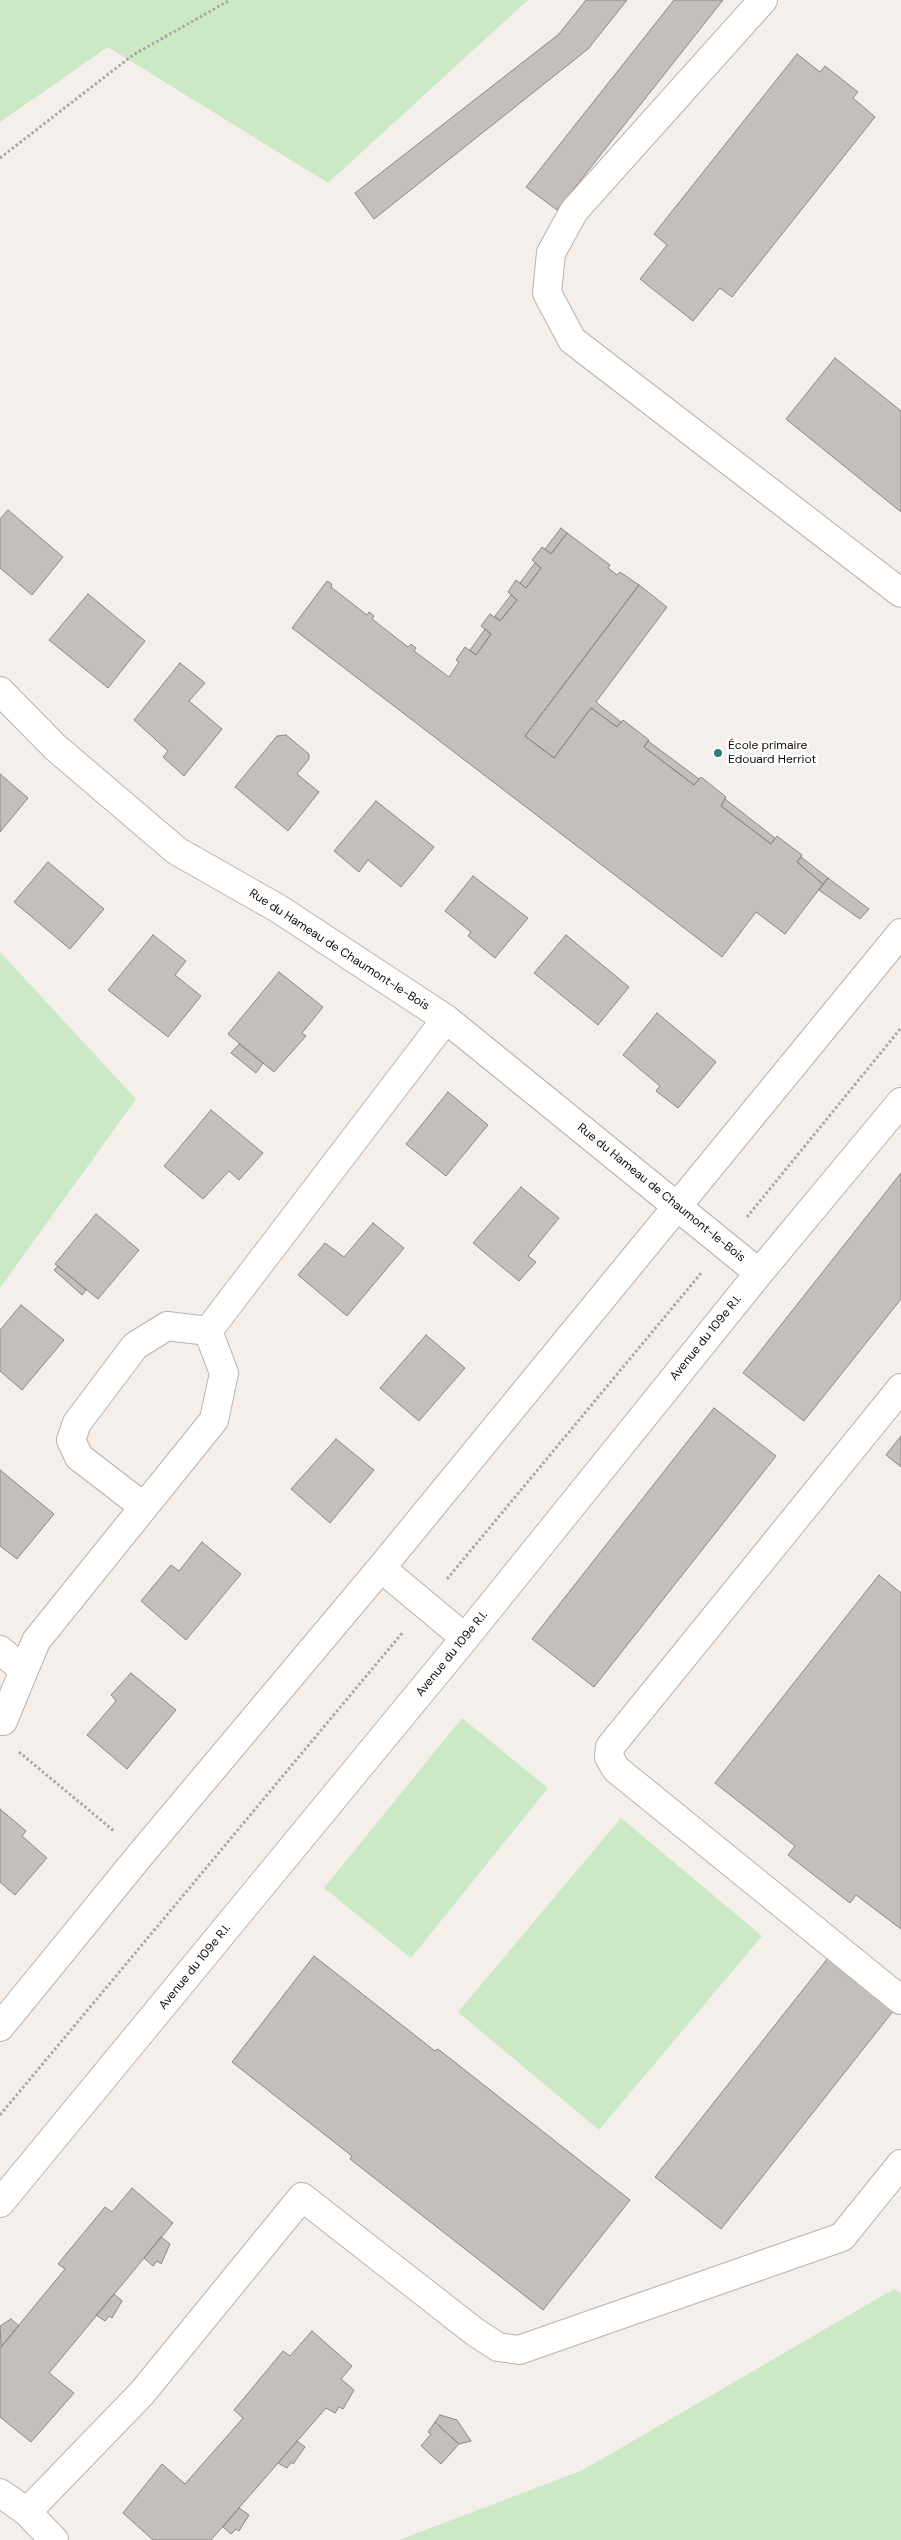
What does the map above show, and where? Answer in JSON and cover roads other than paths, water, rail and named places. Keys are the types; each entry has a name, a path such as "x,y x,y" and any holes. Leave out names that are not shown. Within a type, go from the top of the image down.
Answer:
{"street":[{"path":"763,0 574,211 551,253 547,293 572,340 901,593"},
{"name":"Rue du Hameau de Chaumont-le-Bois","path":"0,691 55,747 177,851 279,909 446,1020 759,1273"},
{"path":"0,2027 141,1854 381,1568 901,933"},
{"path":"208,1331 446,1020"},
{"name":"Avenue du 109e R.I.","path":"0,2203 464,1638 759,1273 901,1102"},
{"path":"144,1507 79,1458 71,1440 77,1423 135,1346 167,1326 208,1331"},
{"path":"3,1721 36,1641 214,1420 224,1373 208,1331"},
{"path":"901,1388 610,1747 609,1757 616,1769 901,2000"},
{"path":"381,1568 464,1638"},
{"path":"0,1650 24,1670"},
{"path":"27,2512 142,2393 302,2197 475,2332 498,2347 519,2350 842,2237 901,2164"},
{"path":"0,2493 27,2512 54,2540"}],"place":[{"name":"École primaire Edouard Herriot","path":"718,753"}]}
